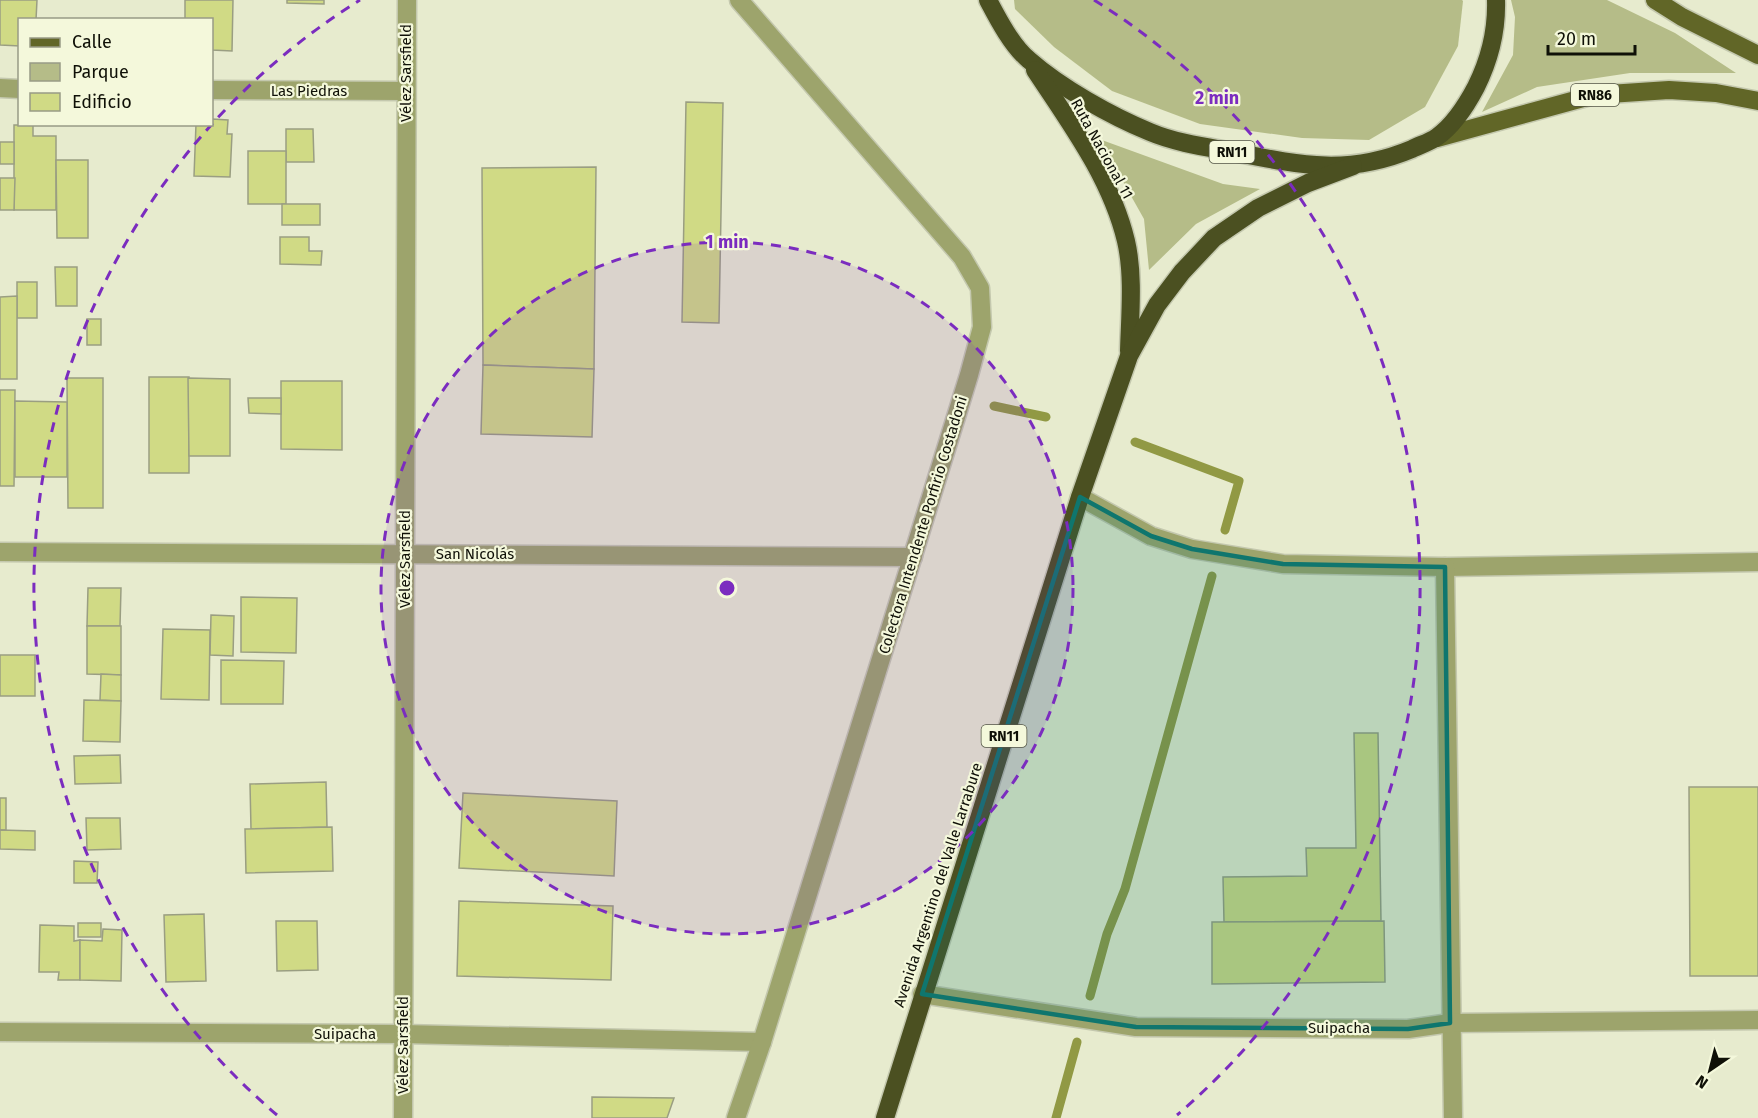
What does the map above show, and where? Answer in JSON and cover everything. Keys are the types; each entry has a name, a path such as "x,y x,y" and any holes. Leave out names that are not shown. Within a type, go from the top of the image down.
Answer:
{"highway":[{"name":"RN11","path":"980,0 999,21"},
{"name":"Ruta Nacional 11","path":"988,0 999,21 1077,134 1113,202 1126,242 1131,291 1129,356"},
{"name":"Ruta Nacional 11","path":"1129,356 1157,305 1182,272 1214,238 1258,208 1308,183 1353,166 1397,155 1437,138 1464,109 1486,67 1495,36 1496,0"},
{"name":"Ruta Nacional 11","path":"1027,59 1060,83 1116,116 1152,133 1201,146 1290,163 1332,167 1353,166"},
{"name":"Avenida Argentino del Valle Larrabure","path":"885,1118 922,994 1080,497 1129,356"}],"main road":[{"path":"1655,0 1682,17 1758,55"},
{"name":"RN86","path":"1437,138 1594,95 1668,90 1716,93 1758,101"}],"street":[{"name":"Vélez Sarsfield","path":"403,1118 407,0"},
{"name":"Colectora Intendente Porfirio Costadoni","path":"736,1118 762,1042 913,557 982,327 980,288 962,257 739,0"},
{"path":"0,88 18,89"},
{"name":"Las Piedras","path":"213,90 406,92"},
{"path":"1080,497 1151,536 1192,549 1283,564 1445,567 1758,562"},
{"name":"San Nicolás","path":"0,552 913,557"},
{"path":"1445,567 1453,1118"},
{"name":"Suipacha","path":"922,994 1136,1027 1408,1029 1450,1023 1758,1020"},
{"name":"Suipacha","path":"0,1032 403,1034 762,1042"}],"highlighted area":[{"path":"1080,497 1151,536 1192,549 1283,564 1445,567 1450,1023 1408,1029 1136,1027 922,994"}],"green space":[{"path":"1014,0 1463,1 1458,46 1425,107 1369,140 1302,138 1200,124 1112,91 1054,47 1015,9"},
{"path":"1511,0 1607,0 1675,33 1736,73 1630,73 1537,87 1482,112 1513,55 1515,17"},
{"path":"1099,139 1223,184 1260,189 1196,224 1149,270 1144,219"}],"building":[{"path":"0,0 37,0 36,18 18,18 18,46 0,45"},
{"path":"185,0 233,0 232,51 213,50 213,18 185,18"},
{"path":"287,0 324,0 324,4 287,3"},
{"path":"686,102 723,103 719,323 682,322"},
{"path":"213,119 228,120 227,134 232,134 230,177 194,176 196,126 213,126"},
{"path":"14,125 33,126 33,136 56,136 56,210 14,210"},
{"path":"286,129 313,129 314,162 286,162"},
{"path":"0,142 14,142 14,164 0,164"},
{"path":"248,151 286,151 286,204 248,204"},
{"path":"56,160 88,160 88,238 57,238"},
{"path":"596,167 594,369 483,365 482,168"},
{"path":"0,178 15,178 14,210 0,210"},
{"path":"282,204 320,204 320,225 282,225"},
{"path":"280,237 309,237 309,251 322,251 321,265 280,264"},
{"path":"55,267 77,267 77,306 56,306"},
{"path":"17,282 37,282 37,318 17,318"},
{"path":"17,296 17,379 0,379 0,297"},
{"path":"87,319 101,319 101,345 87,345"},
{"path":"483,365 594,369 592,437 481,434"},
{"path":"149,377 189,377 189,473 149,473"},
{"path":"67,378 103,378 103,508 68,508"},
{"path":"188,378 230,379 230,456 189,456"},
{"path":"281,381 342,381 342,450 281,449"},
{"path":"0,390 15,390 14,486 0,486"},
{"path":"248,398 281,398 281,414 249,413"},
{"path":"15,401 67,402 67,477 15,477"},
{"path":"88,588 121,588 120,626 87,626"},
{"path":"241,597 297,598 296,653 241,652"},
{"path":"211,615 234,616 233,656 210,655"},
{"path":"87,626 121,626 121,675 87,674"},
{"path":"163,629 210,630 209,700 161,699"},
{"path":"0,655 35,655 35,696 0,696"},
{"path":"221,660 284,661 283,704 221,704"},
{"path":"101,674 121,675 121,701 100,700"},
{"path":"84,700 121,701 120,742 83,741"},
{"path":"1354,733 1378,733 1381,921 1224,922 1223,877 1307,876 1306,848 1356,848"},
{"path":"120,755 121,783 75,784 74,756"},
{"path":"326,782 327,827 251,829 250,784"},
{"path":"1689,787 1758,787 1758,976 1690,976"},
{"path":"463,793 617,801 614,876 459,868"},
{"path":"0,798 6,798 6,830 0,830"},
{"path":"86,818 120,818 121,849 87,850"},
{"path":"332,827 333,871 246,873 245,829"},
{"path":"0,830 35,831 35,850 0,849"},
{"path":"74,861 98,862 97,883 74,883"},
{"path":"459,901 613,906 611,980 457,976"},
{"path":"204,914 206,981 166,982 164,915"},
{"path":"276,921 317,921 318,970 277,971"},
{"path":"1384,921 1385,982 1212,984 1212,922"},
{"path":"78,923 101,923 101,937 78,937"},
{"path":"40,925 74,926 74,941 80,940 80,980 58,980 59,972 39,972"},
{"path":"103,929 122,930 121,981 80,980 80,940 102,941"},
{"path":"592,1097 674,1098 667,1118 592,1118"}],"waterway":[{"path":"994,406 1046,417"},
{"path":"1135,442 1239,481 1225,530"},
{"path":"1090,996 1107,934 1125,889 1212,576"},
{"path":"1056,1118 1077,1042"}]}
